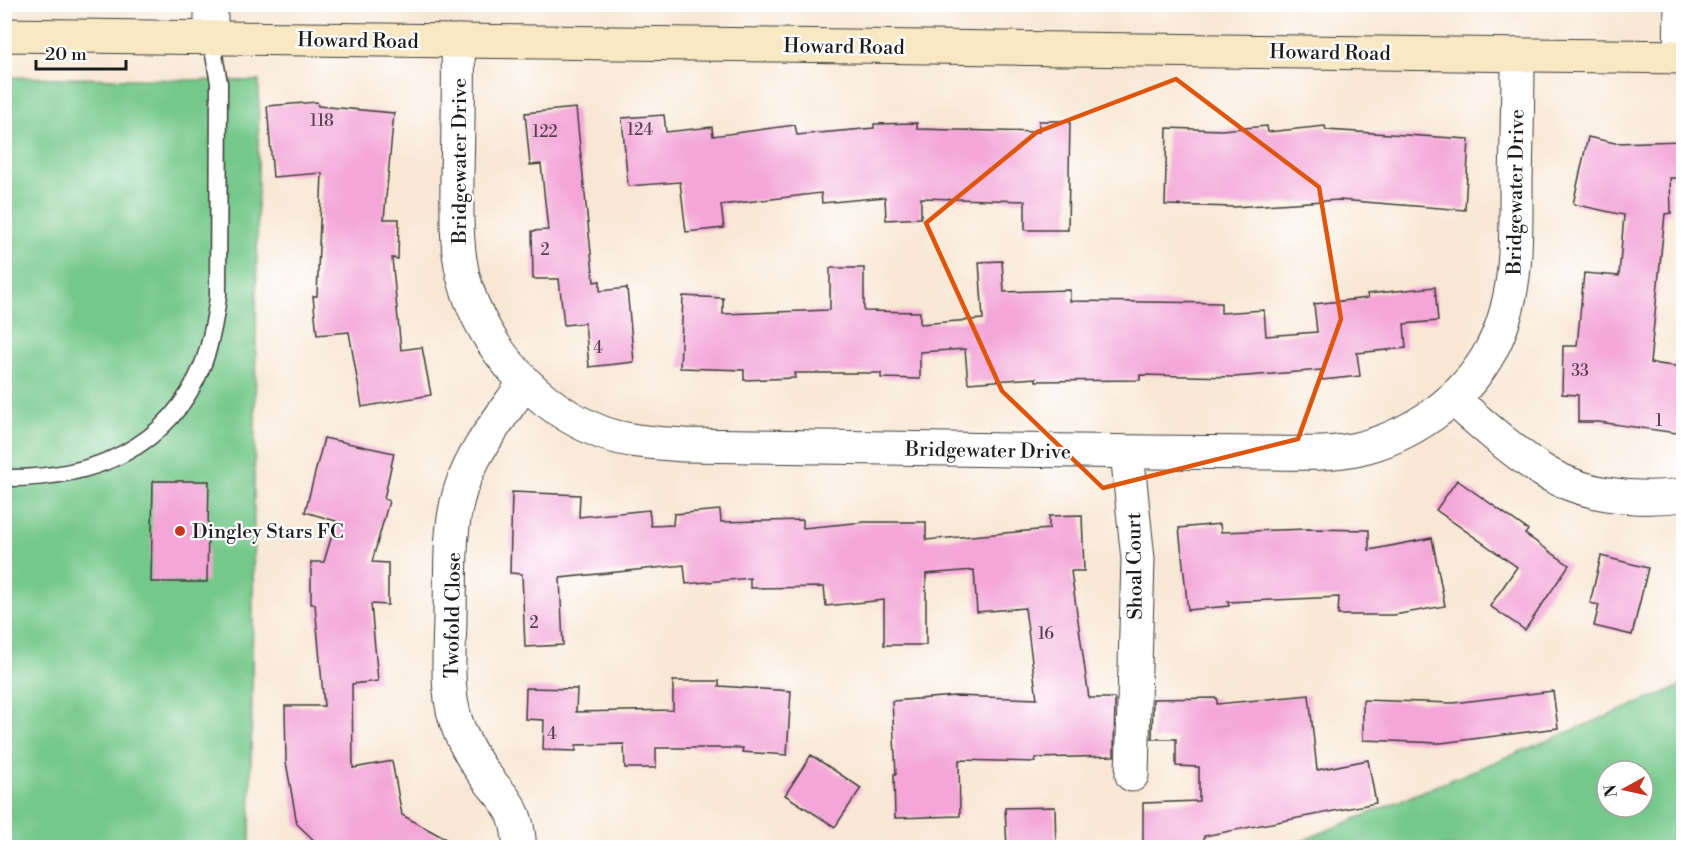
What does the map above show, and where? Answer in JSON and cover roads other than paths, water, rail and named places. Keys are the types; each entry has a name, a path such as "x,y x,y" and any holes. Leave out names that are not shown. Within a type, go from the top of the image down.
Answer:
{"main road":[{"name":"Howard Road","path":"4,35 1682,57"}],"street":[{"path":"210,38 211,4"},
{"path":"1681,4 1682,57"},
{"name":"Bridgewater Drive","path":"458,41 457,217 465,283 495,350 525,382 582,424 605,434 633,441 684,445 1127,452 1313,453 1356,449 1390,437 1424,421 1453,399 1476,374 1491,350 1504,320 1513,286 1518,55"},
{"name":"Twofold Close","path":"520,848 513,814 470,753 459,730 452,702 450,676 455,510 461,487 475,455 525,382"},
{"path":"1453,399 1542,471 1575,486 1602,493 1634,497 1683,495"},
{"name":"Shoal Court","path":"1127,452 1138,560 1132,776"}],"lane":[{"path":"4,478 58,476 94,467 120,456 144,442 166,422 187,396 203,364 213,331 218,297 219,83 210,38"}],"place":[{"name":"Dingley Stars FC","path":"180,531"}]}
